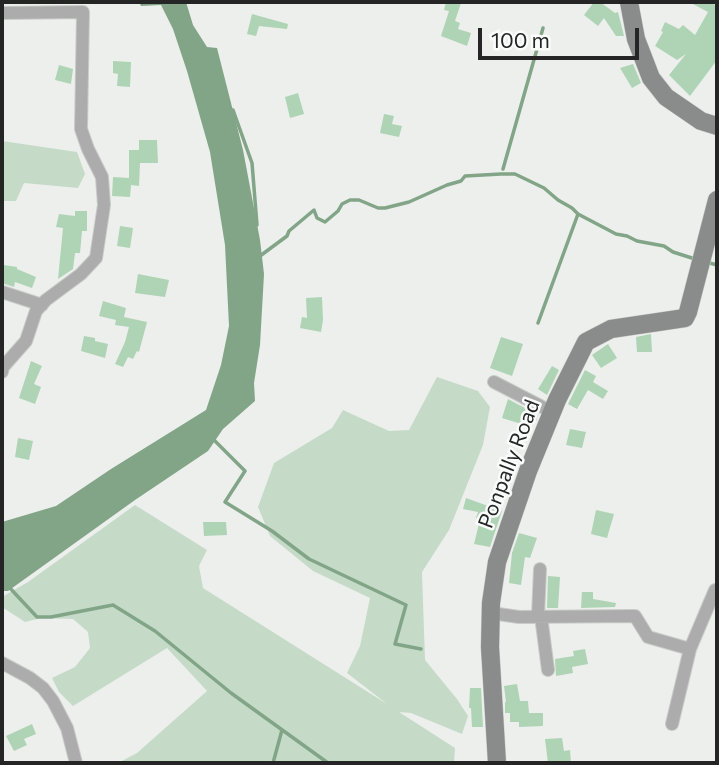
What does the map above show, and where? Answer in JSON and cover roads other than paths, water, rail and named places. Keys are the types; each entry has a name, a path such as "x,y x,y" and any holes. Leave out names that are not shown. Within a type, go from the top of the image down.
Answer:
{"main road":[{"path":"629,2 636,38 651,78 666,97 701,121 717,126"},
{"name":"Ponpally Road","path":"497,763 490,647 491,612 497,562 528,471 552,412 586,342 611,329 685,318 717,201"}],"street":[{"path":"2,13 83,12 81,128 102,177 104,205 96,258 81,274 46,300 36,312 26,341 3,367 2,372"},
{"path":"2,292 42,305"},
{"path":"494,382 552,412"},
{"path":"540,569 539,616 548,670"},
{"path":"672,724 690,649 715,590"},
{"path":"491,612 519,617 635,616 649,637 690,649"},
{"path":"2,663 30,678 43,688 53,701 67,727 76,763"}],"waterway":[{"path":"503,169 543,28"},
{"path":"233,110 252,163 257,225"},
{"path":"260,256 287,236 289,231 314,210 317,218 325,222 342,204 350,200 385,208 409,202 461,181 465,176 515,174 544,188 578,214 616,234 664,246 695,259"},
{"path":"538,323 578,214"},
{"path":"706,262 717,265"},
{"path":"213,439 245,471 225,502 272,531 309,559 406,605 395,644 421,649"},
{"path":"8,586 37,617 51,617 113,605 155,631 231,693 328,763"},
{"path":"273,763 282,730"}]}
